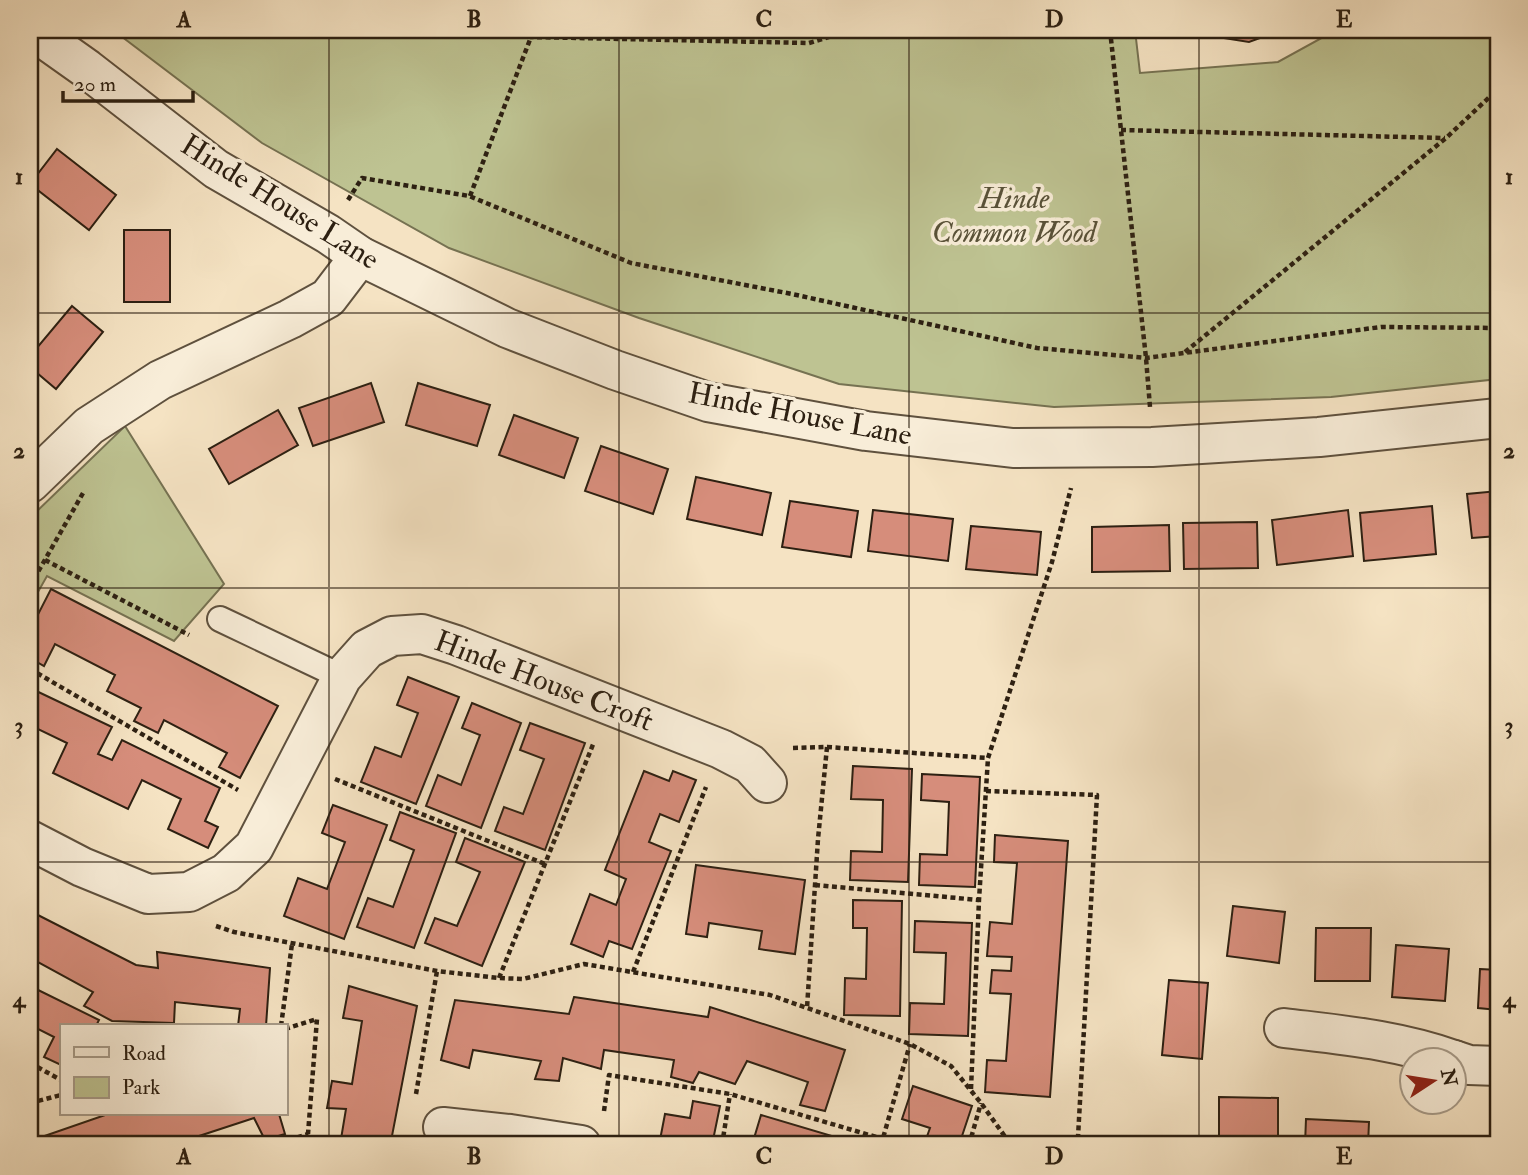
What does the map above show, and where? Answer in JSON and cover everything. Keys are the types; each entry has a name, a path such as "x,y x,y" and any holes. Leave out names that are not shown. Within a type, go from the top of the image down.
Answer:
{"street":[{"name":"Hinde House Lane","path":"32,30 216,169 328,234 360,256 507,328 615,370 708,402 866,431 1013,448 1152,447 1319,437 1498,418"},
{"path":"30,483 89,426 160,380 290,319 328,298 360,256"},
{"name":"Hinde House Croft","path":"30,840 82,867 148,894 188,892 226,873 254,847 342,677 367,649 393,636 422,634 456,645 721,749 750,764 767,783"},
{"path":"1284,1028 1408,1046"},
{"path":"1468,1065 1498,1066"},
{"path":"429,1117 509,1140 592,1133"}],"lane":[{"path":"220,619 342,677"}],"path":[{"path":"504,30 531,37 809,43 852,30"},
{"path":"1110,30 1146,358"},
{"path":"470,196 531,37"},
{"path":"1185,353 1446,138 1498,89"},
{"path":"1121,130 1446,138"},
{"path":"328,234 362,178 470,196 631,263 792,294 1037,348 1146,358 1381,327 1498,328"},
{"path":"971,1090 988,758 1052,562 1081,447"},
{"path":"30,586 85,488"},
{"path":"45,559 188,636 220,619"},
{"path":"30,669 273,810"},
{"path":"499,978 609,705"},
{"path":"787,748 827,747 988,758"},
{"path":"807,1008 827,747"},
{"path":"633,972 721,749"},
{"path":"297,764 545,864"},
{"path":"986,791 1097,795 1079,1137 1074,1145"},
{"path":"815,885 979,900"},
{"path":"188,892 202,921 234,932 437,971 523,979 584,964 770,995 910,1044 951,1066 981,1102 1011,1145"},
{"path":"281,1024 292,943"},
{"path":"429,1117 437,971"},
{"path":"287,1028 317,1019 308,1134 311,1145"},
{"path":"881,1145 910,1044"},
{"path":"30,1063 60,1079"},
{"path":"592,1133 609,1075 730,1094 883,1139"},
{"path":"722,1145 730,1094"},
{"path":"30,1104 60,1095"},
{"path":"969,1145 981,1102"},
{"path":"273,1145 308,1134"}],"green space":[{"name":"Hinde Common Wood","path":"113,30 1135,30 1140,73 1278,62 1336,30 1498,30 1498,379 1331,397 1054,407 839,384 639,318 449,248 262,143"},
{"path":"125,426 224,584 174,641 47,576 30,606 30,520"}],"building":[{"path":"1173,30 1282,30 1249,42"},
{"path":"57,149 116,195 89,230 30,184"},
{"path":"124,230 170,230 170,302 124,302"},
{"path":"72,306 103,332 56,389 30,367 30,356"},
{"path":"371,383 384,422 313,446 299,408"},
{"path":"418,383 490,405 477,446 406,425"},
{"path":"278,410 298,445 229,484 209,449"},
{"path":"514,415 578,438 564,478 499,455"},
{"path":"601,446 668,469 653,514 585,491"},
{"path":"696,477 771,493 762,535 687,519"},
{"path":"1498,491 1498,536 1472,538 1467,494"},
{"path":"790,501 858,511 851,557 782,547"},
{"path":"1432,506 1436,554 1364,561 1360,513"},
{"path":"873,510 953,519 948,561 868,551"},
{"path":"1348,510 1353,556 1277,565 1272,520"},
{"path":"1257,522 1258,568 1184,569 1183,523"},
{"path":"1169,525 1170,571 1092,572 1092,527"},
{"path":"971,526 1041,532 1037,575 966,569"},
{"path":"51,589 278,706 240,778 219,767 227,753 164,720 158,733 134,721 141,708 107,691 115,675 55,644 44,666 30,658 30,630"},
{"path":"408,677 459,697 416,804 361,782 375,747 401,757 418,713 397,705"},
{"path":"30,688 112,727 98,754 112,760 122,740 220,788 205,821 218,827 208,848 168,829 181,799 142,780 128,809 53,773 67,743 36,728 30,740"},
{"path":"472,703 521,723 481,828 426,806 438,775 461,785 480,735 462,728"},
{"path":"530,723 585,743 545,850 495,831 504,807 523,814 544,759 520,750"},
{"path":"853,766 912,769 908,882 850,880 851,851 882,852 883,800 851,799"},
{"path":"644,771 669,781 673,771 696,780 679,822 660,814 649,842 671,851 632,949 609,941 603,957 571,944 590,894 616,905 626,879 605,870"},
{"path":"922,774 980,777 975,887 919,885 920,854 947,855 949,802 921,800"},
{"path":"333,805 387,825 344,939 284,916 298,878 327,889 345,842 322,833"},
{"path":"400,812 456,833 414,948 357,927 368,898 393,907 414,850 390,840"},
{"path":"995,835 1068,841 1050,1097 985,1092 987,1060 1006,1061 1011,994 990,993 992,970 1011,971 1012,957 987,956 990,922 1012,924 1017,863 994,862"},
{"path":"465,838 525,862 482,966 425,943 435,918 457,926 480,872 456,862"},
{"path":"696,865 805,880 795,954 759,949 762,931 709,923 707,937 686,934"},
{"path":"853,900 902,901 900,1016 844,1015 845,978 866,979 867,928 853,928"},
{"path":"1233,906 1285,912 1279,963 1227,956"},
{"path":"30,911 136,965 158,968 157,952 270,968 266,1024 238,1024 240,1009 175,1002 174,1023 112,1021 84,1006 93,992 38,962 30,974"},
{"path":"915,921 972,923 968,1036 909,1034 910,1003 944,1004 946,953 914,952"},
{"path":"1316,928 1371,928 1370,981 1315,981"},
{"path":"1396,945 1449,949 1445,1001 1392,997"},
{"path":"1480,969 1498,970 1498,1010 1478,1008"},
{"path":"1169,980 1208,983 1202,1059 1162,1055"},
{"path":"30,986 99,1020 97,1024 60,1024 60,1065 44,1057 54,1037 30,1025"},
{"path":"349,986 417,1006 391,1141 393,1145 340,1145 346,1109 327,1108 332,1081 352,1084 362,1021 343,1018"},
{"path":"574,997 708,1017 710,1007 845,1050 825,1111 800,1105 808,1082 747,1061 735,1084 699,1072 693,1083 671,1077 674,1060 604,1050 601,1069 563,1058 559,1081 535,1079 541,1061 473,1050 469,1068 441,1060 455,1000 569,1014"},
{"path":"913,1086 972,1106 959,1145 924,1145 930,1128 902,1119"},
{"path":"1219,1097 1278,1098 1278,1145 1219,1145"},
{"path":"693,1101 720,1106 712,1145 659,1145 665,1114 690,1118"},
{"path":"761,1115 862,1145 752,1145"},
{"path":"102,1116 280,1116 285,1134 265,1140 254,1118 190,1139 192,1145 30,1145 30,1141"},
{"path":"1306,1119 1369,1122 1368,1145 1305,1145"},
{"path":"1397,1141 1467,1144 1467,1145 1397,1145"}]}
